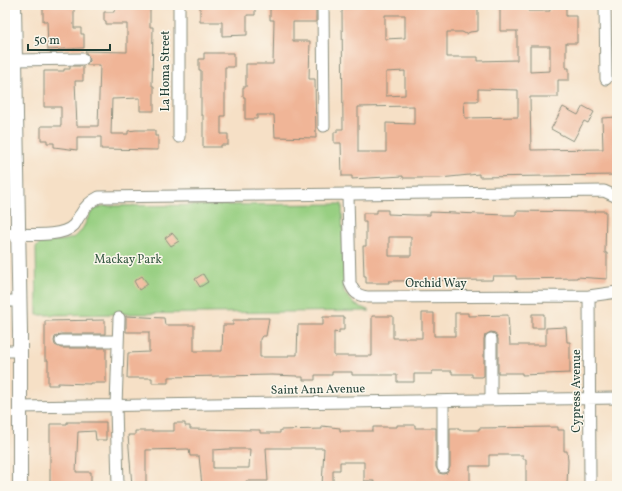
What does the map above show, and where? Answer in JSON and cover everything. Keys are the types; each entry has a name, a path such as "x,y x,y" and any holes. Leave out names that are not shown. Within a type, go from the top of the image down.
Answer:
{"main road":[{"path":"14,5 11,54 11,234 12,301 20,351 20,486"}],"street":[{"name":"La Homa Street","path":"179,5 179,137"},
{"path":"323,5 324,126"},
{"path":"604,5 606,79"},
{"path":"11,54 83,60"},
{"path":"11,234 56,233 69,230 91,202 99,197 604,191 617,196"},
{"name":"Orchid Way","path":"348,195 350,283 353,290 358,295 367,297 589,296 617,292"},
{"name":"Cypress Avenue","path":"589,296 590,486"},
{"path":"118,486 116,406 119,318"},
{"path":"490,400 491,339"},
{"path":"61,341 118,341"},
{"path":"5,351 20,351"},
{"name":"Saint Ann Avenue","path":"20,407 617,398"},
{"path":"443,401 443,468"}],"green space":[{"name":"Mackay Park","path":"342,204 344,293 356,305 370,311 37,315 36,247 44,242 64,240 74,237 83,228 93,210 103,206"}],"building":[{"path":"43,5 74,5 74,28 81,28 81,34 84,34 84,48 48,50 47,21 43,21"},
{"path":"116,5 150,5 150,27 153,27 152,86 154,86 154,111 140,111 140,98 112,99 111,134 128,134 128,131 136,130 155,130 155,136 158,136 158,150 101,149 101,137 77,137 77,150 54,147 54,143 47,143 47,140 41,140 41,126 61,126 61,107 44,107 44,71 64,71 64,69 70,69 70,66 83,66 83,81 75,81 77,126 98,126 100,65 86,65 90,59 85,51 127,52 127,24 106,24 106,21 104,21 104,12 114,12 114,10 116,10"},
{"path":"200,5 255,5 255,15 247,15 247,35 222,36 222,22 200,22"},
{"path":"478,5 478,31 466,34 462,32 447,32 447,57 478,57 478,61 517,60 517,31 500,31 500,5 528,5 528,11 550,11 550,5 566,5 566,16 577,16 577,43 566,43 566,68 569,68 569,80 558,80 558,97 530,97 531,150 603,149 602,118 617,117 617,175 479,177 479,174 440,178 403,178 403,176 352,179 352,176 342,176 341,143 334,143 334,132 337,132 337,129 343,129 343,6","holes":["385,15 405,15 405,38 385,39","530,46 550,46 550,71 530,72","405,71 405,95 386,96 386,72","478,89 518,90 518,117 465,118 464,101 478,101","414,106 414,124 386,123 386,152 358,152 358,107"]},
{"path":"280,7 316,8 316,22 293,22 293,41 310,41 309,79 315,79 316,138 275,137 274,115 257,115 257,119 245,119 245,97 243,97 243,87 246,87 246,64 273,64 274,20 270,20 270,9"},
{"path":"204,53 234,53 234,67 225,67 225,116 221,116 221,134 228,134 228,145 221,145 221,147 203,147 201,70 199,70 199,59 204,59"},
{"path":"583,106 594,112 588,123 584,121 573,141 551,129 563,107 578,115"},
{"path":"377,210 388,210 388,214 413,215 430,215 430,212 516,215 516,211 606,211 605,253 607,253 607,279 577,277 516,279 516,276 493,276 492,280 389,281 389,283 366,283 366,276 364,276 363,246 366,246 366,222 363,222 363,213 377,213","holes":["389,237 411,237 411,256 389,256"]},
{"path":"172,233 179,241 171,246 165,238"},
{"path":"203,274 208,282 200,287 195,279"},
{"path":"142,276 148,284 139,290 134,281"},
{"path":"422,313 434,313 434,336 455,336 455,313 468,313 468,316 508,315 510,345 546,345 546,328 566,327 567,342 570,342 570,373 522,375 522,373 498,373 498,339 495,333 491,332 485,335 484,339 484,376 482,377 472,377 472,374 452,374 452,371 432,371 432,374 414,374 414,382 397,382 397,375 352,375 352,372 332,372 332,375 315,375 315,380 303,380 303,377 297,376 272,375 168,377 168,383 152,383 152,378 127,378 128,353 149,352 149,332 126,332 126,316 164,318 165,325 194,325 194,351 222,351 223,325 233,325 233,320 269,318 266,336 262,336 260,339 260,357 288,357 288,355 297,355 298,325 323,325 323,317 344,317 344,330 339,330 339,333 334,332 334,356 372,356 372,316 393,316 393,338 422,338"},
{"path":"532,314 544,314 544,328 532,328"},
{"path":"105,320 105,334 61,334 55,337 54,341 55,345 61,348 106,348 106,383 58,383 58,385 48,385 48,360 45,360 45,321"},
{"path":"67,422 106,422 106,440 96,440 95,431 78,432 76,472 91,472 91,486 50,486 50,424 67,424"},
{"path":"174,423 185,423 185,426 190,426 190,429 260,430 260,433 280,433 280,430 322,429 322,426 340,428 340,431 373,431 373,427 397,427 397,425 415,425 415,428 436,428 436,467 439,473 443,474 447,473 450,467 450,428 459,428 459,430 479,430 479,428 558,427 558,430 564,430 564,451 567,451 568,461 567,485 526,485 526,459 523,459 523,455 489,455 489,466 470,466 470,486 374,486 374,481 364,481 364,462 340,462 340,470 333,470 333,486 322,486 324,448 266,448 268,481 246,481 246,483 222,484 222,486 202,486 199,456 190,456 189,449 146,450 146,486 132,486 128,435 135,435 135,431 174,431","holes":["250,449 249,468 213,468 213,450"]}]}
